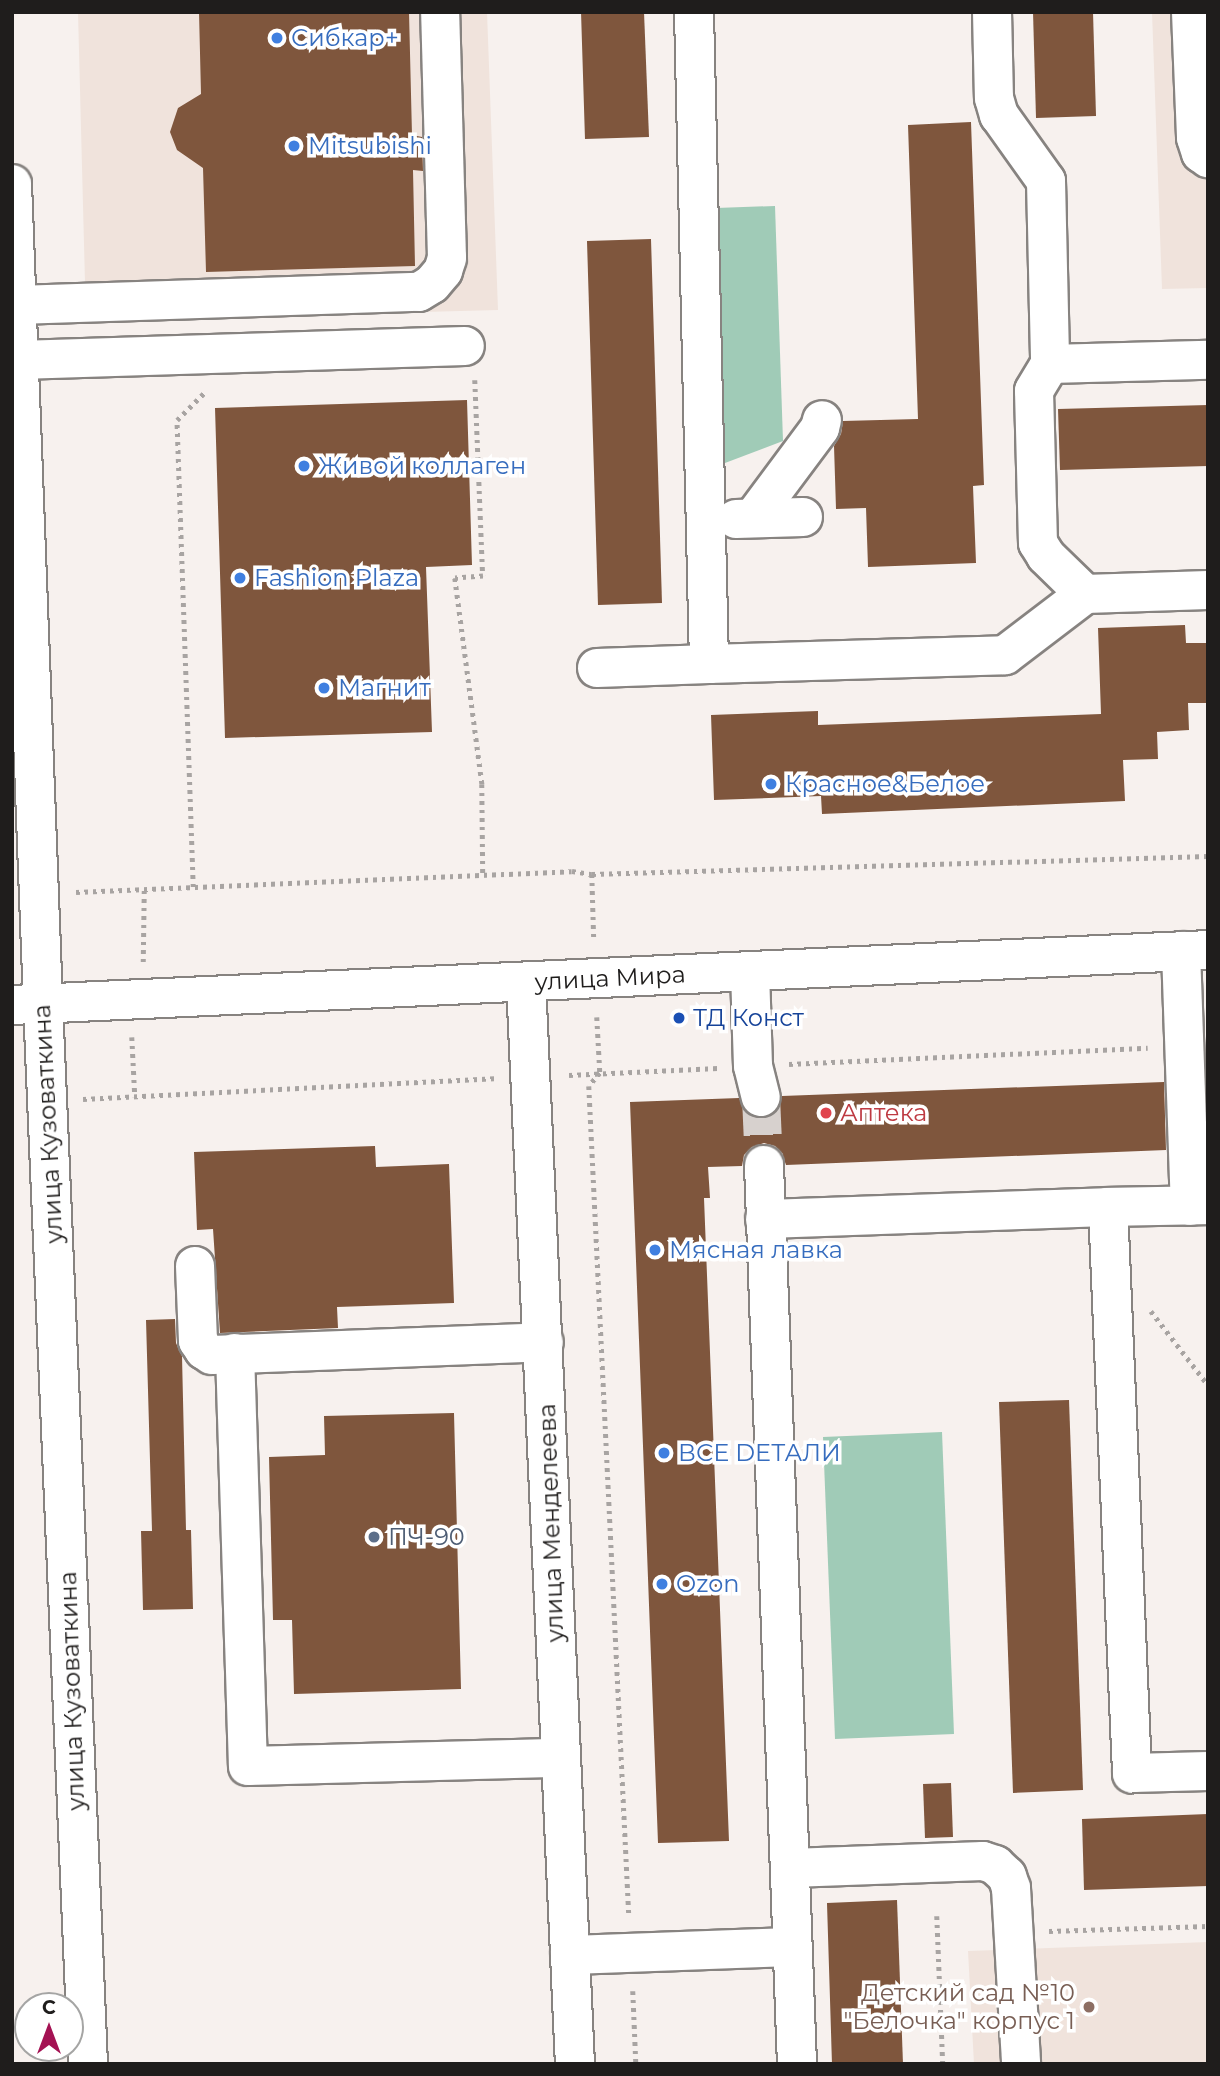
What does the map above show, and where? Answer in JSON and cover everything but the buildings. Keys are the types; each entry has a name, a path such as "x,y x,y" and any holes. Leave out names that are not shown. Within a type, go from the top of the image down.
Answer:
{"main road":[{"path":"17,305 419,292 432,284 443,271 447,258 440,12"},
{"path":"694,12 709,664"},
{"path":"992,12 995,98 999,115 1046,181 1050,364 1034,391 1038,543 1046,556 1085,594"},
{"path":"1191,12 1201,104 1196,138 1201,153 1208,158"},
{"name":"улица Кузоваткина","path":"12,184 39,894 27,1005 48,1100 88,2064"},
{"path":"19,360 469,362"},
{"path":"1050,364 1208,360"},
{"path":"753,519 820,428 822,420"},
{"path":"706,520 803,517"},
{"path":"597,668 1005,655 1085,594 1208,590"},
{"path":"765,1219 1199,1205 1185,1046 1194,950"},
{"name":"улица Мира","path":"27,1005 1194,950"},
{"path":"750,971 757,1081"},
{"name":"улица Менделеева","path":"526,982 575,2064"},
{"path":"764,1166 797,2064"},
{"path":"1108,1208 1132,1773 1208,1771"},
{"path":"195,1266 200,1346 212,1354 544,1342"},
{"path":"236,1353 247,1766 561,1758"},
{"path":"791,1868 983,1861 995,1865 1007,1876 1011,1888 1021,2064"},
{"path":"570,1955 792,1947"}],"path":[{"path":"469,362 483,576 455,578 482,784 484,875"},
{"path":"192,887 177,420 212,386"},
{"path":"39,894 484,875 1208,856"},
{"path":"48,1100 532,1076 757,1081 1185,1046"},
{"path":"589,1086 636,2064"},
{"path":"1110,1258 1208,1385"},
{"path":"937,1916 943,2064"},
{"path":"1048,1931 1208,1926"}],"shaded area":[{"path":"78,12 487,12 498,310 86,321"},
{"path":"1152,12 1208,12 1208,288 1162,289"},
{"name":"Детский сад №10 \"Белочка\" корпус 1","path":"1208,1942 1208,2064 974,2064 968,1951"}],"green space":[{"path":"775,206 783,441 725,463 716,208"},
{"path":"942,1432 954,1734 835,1739 823,1437"}],"tunnel":[{"path":"761,1097 764,1165"}],"place":[{"name":"Сибкар+","path":"277,38"},
{"name":"Mitsubishi","path":"294,146"},
{"name":"Живой коллаген","path":"304,466"},
{"name":"Fashion Plaza","path":"240,578"},
{"name":"Магнит","path":"324,688"},
{"name":"Красное&Белое","path":"771,784"},
{"name":"ТД Конст","path":"679,1018"},
{"name":"Аптека","path":"826,1113"},
{"name":"Мясная лавка","path":"655,1250"},
{"name":"ВСЕ DEТАЛИ","path":"664,1453"},
{"name":"ПЧ-90","path":"374,1537"},
{"name":"Ozon","path":"662,1584"},
{"name":"Детский сад №10 \"Белочка\" корпус 1","path":"1089,2007"}]}
